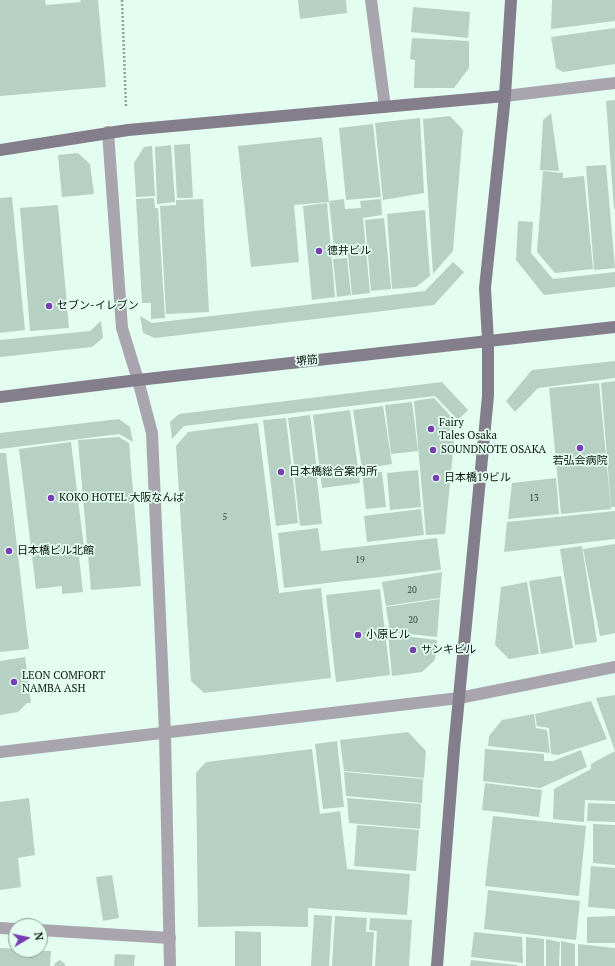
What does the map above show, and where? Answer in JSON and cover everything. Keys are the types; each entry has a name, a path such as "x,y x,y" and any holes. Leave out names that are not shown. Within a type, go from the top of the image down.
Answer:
{"street":[{"path":"371,0 385,106"},
{"path":"437,966 459,698 488,396 488,341 485,288 505,96 511,0"},
{"path":"0,150 108,132 505,96 615,83"},
{"path":"108,132 122,328 152,432 165,733 170,966"},
{"name":"堺筋","path":"0,397 138,380 615,327"},
{"path":"0,752 459,698 615,667"},
{"path":"48,930 170,938"}],"path":[{"path":"122,0 128,130"}],"building":[{"path":"0,0 45,0 46,5 81,2 80,0 98,0 106,87 0,96"},
{"path":"298,0 346,0 347,13 300,19"},
{"path":"552,0 615,0 615,21 551,29"},
{"path":"413,7 470,12 468,38 411,32"},
{"path":"615,28 615,64 563,72 556,68 551,37"},
{"path":"412,38 469,41 469,68 454,88 414,88 415,60 410,59"},
{"path":"615,100 615,209 614,209 606,101"},
{"path":"551,113 559,171 540,170 543,120"},
{"path":"450,116 463,130 453,251 433,274 423,119"},
{"path":"420,118 424,193 383,200 375,123"},
{"path":"373,124 381,197 346,200 339,128"},
{"path":"322,137 329,202 294,205 299,262 251,267 238,146"},
{"path":"190,144 193,198 177,198 174,145"},
{"path":"171,145 175,202 157,204 155,147"},
{"path":"152,146 155,196 136,197 134,163 144,147"},
{"path":"78,153 90,164 94,194 62,197 58,155"},
{"path":"606,165 615,268 594,270 586,166"},
{"path":"543,171 563,173 563,178 584,176 593,269 555,273 537,252"},
{"path":"12,197 25,330 0,333 0,198"},
{"path":"154,198 155,208 158,208 165,318 151,319 151,303 142,303 136,199"},
{"path":"203,199 209,312 166,314 160,206 176,205 176,200"},
{"path":"344,199 345,209 361,208 360,201 381,199 382,215 363,218 370,293 352,295 348,255 335,257 329,201"},
{"name":"徳井ビル","path":"327,203 335,297 312,300 303,206"},
{"path":"58,205 69,328 30,331 20,208"},
{"path":"425,210 430,276 416,287 392,289 387,214"},
{"path":"384,218 391,289 371,291 365,220"},
{"path":"518,221 533,222 531,253 553,279 615,272 615,287 544,295 516,260"},
{"path":"347,258 351,295 337,297 333,259"},
{"path":"453,262 464,272 434,305 155,338 143,333 140,316 152,323 425,291"},
{"path":"101,321 103,338 92,347 0,357 0,340 90,331"},
{"path":"615,361 615,378 538,388 515,412 506,401 532,370"},
{"path":"615,381 615,507 611,507 601,383"},
{"path":"442,382 468,410 458,420 435,396 184,426 172,439 170,422 179,414"},
{"name":"若弘会病院","path":"599,383 611,509 561,514 549,388"},
{"name":"日本橋19ビル","path":"434,398 456,422 445,534 426,535 414,401"},
{"path":"412,402 418,451 391,454 385,405"},
{"path":"383,406 392,464 362,469 353,410"},
{"path":"350,410 360,483 322,488 313,415"},
{"path":"310,415 317,469 295,472 288,418"},
{"name":"日本橋総合案内所","path":"286,418 298,523 276,526 263,420"},
{"path":"119,419 130,427 133,442 119,434 0,449 0,433"},
{"path":"258,423 279,593 321,588 331,678 204,693 191,681 176,446 188,432"},
{"path":"119,437 129,443 141,586 91,590 78,440"},
{"name":"KOKO HOTEL 大阪なんば","path":"71,442 84,548 78,548 83,592 62,594 62,586 36,589 19,449"},
{"name":"日本橋ビル北館","path":"0,453 6,453 29,649 0,652"},
{"path":"418,470 421,507 390,510 387,473"},
{"path":"316,471 322,524 300,526 294,474"},
{"path":"382,472 386,507 366,509 362,473"},
{"path":"556,478 559,514 508,519 512,483"},
{"path":"421,509 424,535 367,542 364,516"},
{"path":"615,511 615,539 504,552 507,522"},
{"path":"318,528 321,551 437,538 441,570 284,588 278,533"},
{"path":"615,544 615,633 600,636 583,549"},
{"path":"582,546 597,642 575,645 560,549"},
{"path":"442,572 440,598 386,606 382,582"},
{"path":"561,576 573,648 541,654 529,581"},
{"path":"527,582 539,654 509,659 495,645 501,587"},
{"name":"小原ビル","path":"380,589 390,675 336,682 326,595"},
{"path":"440,599 437,637 390,632 386,607"},
{"name":"サンキビル","path":"388,634 437,640 435,660 422,672 392,676"},
{"name":"LEON COMFORT NAMBA ASH","path":"25,657 31,703 27,703 18,712 0,715 0,661"},
{"path":"615,695 615,751 596,698"},
{"path":"591,701 607,739 558,755 551,754 549,728 537,726 535,714"},
{"path":"534,714 536,728 547,730 550,753 488,746 489,736 502,720"},
{"path":"408,732 426,751 424,778 344,771 340,740"},
{"path":"337,741 344,807 323,809 315,744"},
{"path":"312,749 320,814 340,811 347,869 410,874 407,915 308,908 308,927 198,927 196,773 206,762"},
{"path":"485,749 544,754 544,761 553,761 581,750 587,767 540,788 483,781"},
{"path":"615,751 615,801 585,800 584,822 553,819 554,789 591,769 591,764"},
{"path":"344,772 423,779 422,803 346,796"},
{"path":"485,783 542,790 539,817 482,810"},
{"path":"29,798 35,855 18,858 21,887 0,890 0,802"},
{"path":"347,798 421,804 420,829 349,823"},
{"path":"588,803 615,804 615,822 587,821"},
{"path":"493,816 586,826 579,896 485,886"},
{"path":"593,824 615,825 615,865 593,863"},
{"path":"357,825 419,830 416,871 354,866"},
{"path":"591,866 615,868 615,909 588,907"},
{"path":"112,875 119,918 103,921 96,877"},
{"path":"488,890 580,901 576,940 484,929"},
{"path":"314,915 332,916 329,966 311,966"},
{"path":"335,916 367,918 366,932 374,932 372,966 332,966"},
{"path":"615,916 615,943 587,943 587,917"},
{"path":"370,918 412,920 409,966 375,966 377,931 369,930"},
{"path":"235,931 261,932 261,966 235,966"},
{"path":"474,932 522,937 523,963 471,957"},
{"path":"526,937 544,939 544,966 526,966"},
{"path":"546,939 560,942 559,966 546,966"},
{"path":"561,941 575,944 575,966 561,966"},
{"path":"578,944 615,948 615,966 578,966"},
{"path":"0,948 8,948 8,958 48,958 48,951 51,951 50,966 0,966"},
{"path":"115,954 135,955 134,966 114,966"},
{"path":"60,960 65,964 65,966 54,966 55,963"},
{"path":"471,960 517,965 517,966 470,966"}],"place":[{"name":"徳井ビル","path":"319,251"},
{"name":"セブン-イレブン","path":"49,306"},
{"name":"Fairy Tales Osaka","path":"431,429"},
{"name":"若弘会病院","path":"580,448"},
{"name":"SOUNDNOTE OSAKA","path":"433,450"},
{"name":"日本橋総合案内所","path":"281,472"},
{"name":"日本橋19ビル","path":"436,478"},
{"name":"KOKO HOTEL 大阪なんば","path":"51,498"},
{"name":"日本橋ビル北館","path":"9,551"},
{"name":"小原ビル","path":"358,635"},
{"name":"サンキビル","path":"413,650"},
{"name":"LEON COMFORT NAMBA ASH","path":"14,682"}]}
